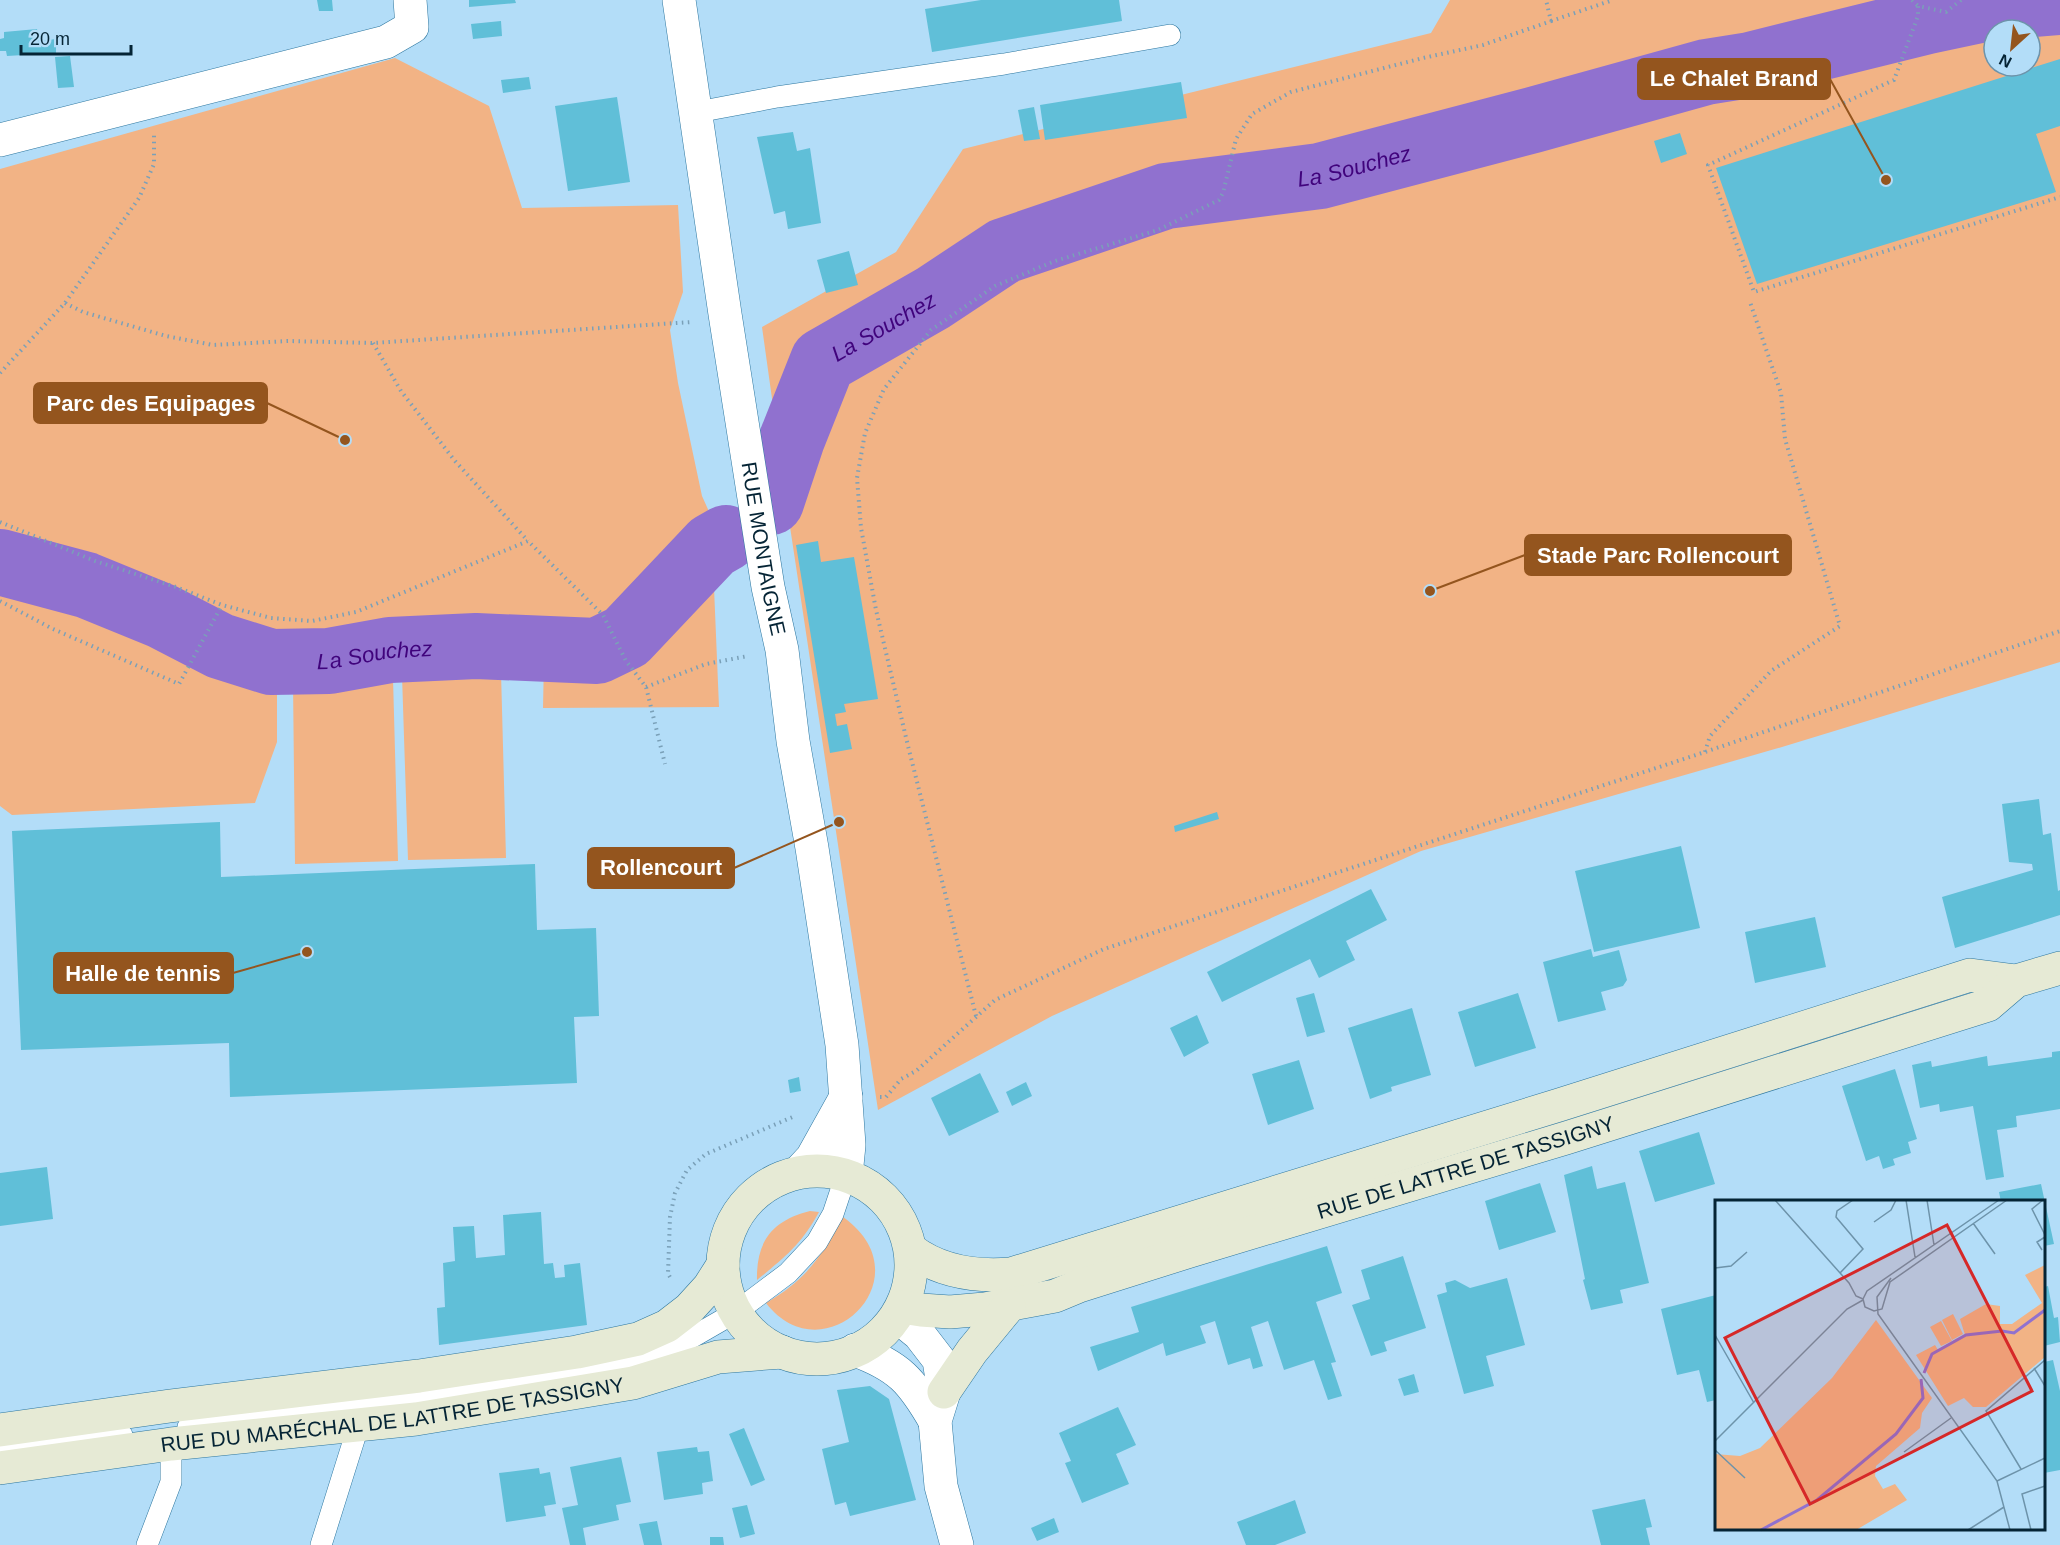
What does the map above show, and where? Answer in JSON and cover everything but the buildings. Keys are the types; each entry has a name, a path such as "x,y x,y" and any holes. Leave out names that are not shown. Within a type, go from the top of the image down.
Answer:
{"main road":[{"name":"RUE DE LATTRE DE TASSIGNY","path":"910,1250 928,1263 963,1273 991,1276 1011,1274 1970,975 2016,981 2060,968"},
{"name":"RUE DE LATTRE DE TASSIGNY","path":"899,1311 950,1312 1009,1306 1055,1296 1079,1286 1168,1258 1988,1005 2016,981"},
{"path":"821,1171 846,1175 861,1181 878,1193 892,1208 903,1226 910,1250 910,1285 899,1311 885,1330 872,1342 838,1356 801,1357 782,1352 764,1342 748,1328 736,1312 727,1291 723,1264 726,1243 733,1223 744,1205 760,1190 778,1178 799,1172 821,1171"},
{"name":"RUE DU MARÉCHAL DE LATTRE DE TASSIGNY","path":"0,1430 160,1407 419,1376 577,1352 638,1339 667,1326 689,1309 709,1287 723,1264"},
{"path":"939,1406 972,1351 1009,1306"},
{"name":"RUE DU MARÉCHAL DE LATTRE DE TASSIGNY","path":"0,1468 171,1444 428,1418 633,1383 718,1357 782,1352"}],"street":[{"name":"RUE MONTAIGNE","path":"679,0 725,314 768,587 782,650 793,741 842,1045 849,1145 846,1175"},
{"path":"0,140 386,42 411,13"},
{"path":"799,1172 812,1158 846,1097"},
{"path":"899,1311 939,1360 940,1486 957,1545"},
{"path":"855,1350 878,1359 905,1377 923,1400 939,1406"}],"lane":[{"path":"695,110 708,110 777,97 1005,64 1170,35"},
{"path":"0,1449 171,1430 388,1397 560,1376 652,1358 736,1312 788,1273 817,1242 833,1214 846,1175"},
{"path":"321,1545 358,1426"},
{"path":"147,1545 171,1482 171,1444"}],"path":[{"path":"1546,0 1551,21"},
{"path":"976,1016 908,746 876,610 861,528 858,478 865,433 884,389 931,330 995,286 1055,261 1158,230 1219,200 1223,193 1236,139 1252,114 1291,92 1483,45 1613,0"},
{"path":"1912,0 1918,6 1946,12 1961,0"},
{"path":"1918,6 1918,16 1894,80 1708,165 1754,292 2060,197"},
{"path":"0,373 65,303 138,198 154,164 154,129 150,103"},
{"path":"1705,752 1710,735 1771,671 1840,627 1785,440 1781,393 1750,302"},
{"path":"65,303 83,312 166,336 213,345 288,341 373,343 690,322 725,314"},
{"path":"373,343 401,391 455,461 528,541 603,615 626,661 646,687 664,764"},
{"path":"0,522 95,561 176,587 222,605 271,618 312,621 356,612 528,541"},
{"path":"0,601 53,630 179,684 222,605"},
{"path":"846,1097 886,1097 901,1079 916,1071 994,1000 1104,949 1705,752 2060,631"},
{"path":"646,687 706,664 782,650"},
{"path":"689,1309 668,1274 670,1217 675,1193 687,1170 706,1154 797,1115"}],"shaded area":[{"path":"1450,0 2060,0 2060,662 1782,747 1421,851 1052,1016 878,1110 762,327 896,252 963,149 1431,33"},
{"path":"395,58 489,106 522,208 678,205 683,292 670,330 678,383 702,496 711,516 719,707 543,708 544,659 277,669 277,742 255,803 12,815 0,806 0,169"},
{"path":"501,672 506,858 408,860 402,675"},
{"path":"393,678 398,861 295,864 293,682"},
{"path":"810,1211 819,1212 806,1233 784,1257 757,1280 760,1254 769,1234 786,1220"},
{"path":"843,1217 866,1241 875,1266 871,1290 858,1311 838,1325 814,1330 789,1323 766,1303 792,1285 820,1256"}],"waterway":[{"name":"La Souchez","path":"771,502 792,439 823,361 933,298 1004,251 1166,196 1320,176 1706,72 1750,65 1994,7 2060,2"},
{"name":"La Souchez","path":"0,562 86,585 162,616 220,646 271,662 329,661 390,650 476,646 597,651 626,637 712,546 726,538"}],"place":[{"name":"Le Chalet Brand","path":"1886,180"},
{"name":"Parc des Equipages","path":"345,440"},
{"name":"Stade Parc Rollencourt","path":"1430,591"},
{"name":"Rollencourt","path":"839,822"},
{"name":"Halle de tennis","path":"307,952"}]}
